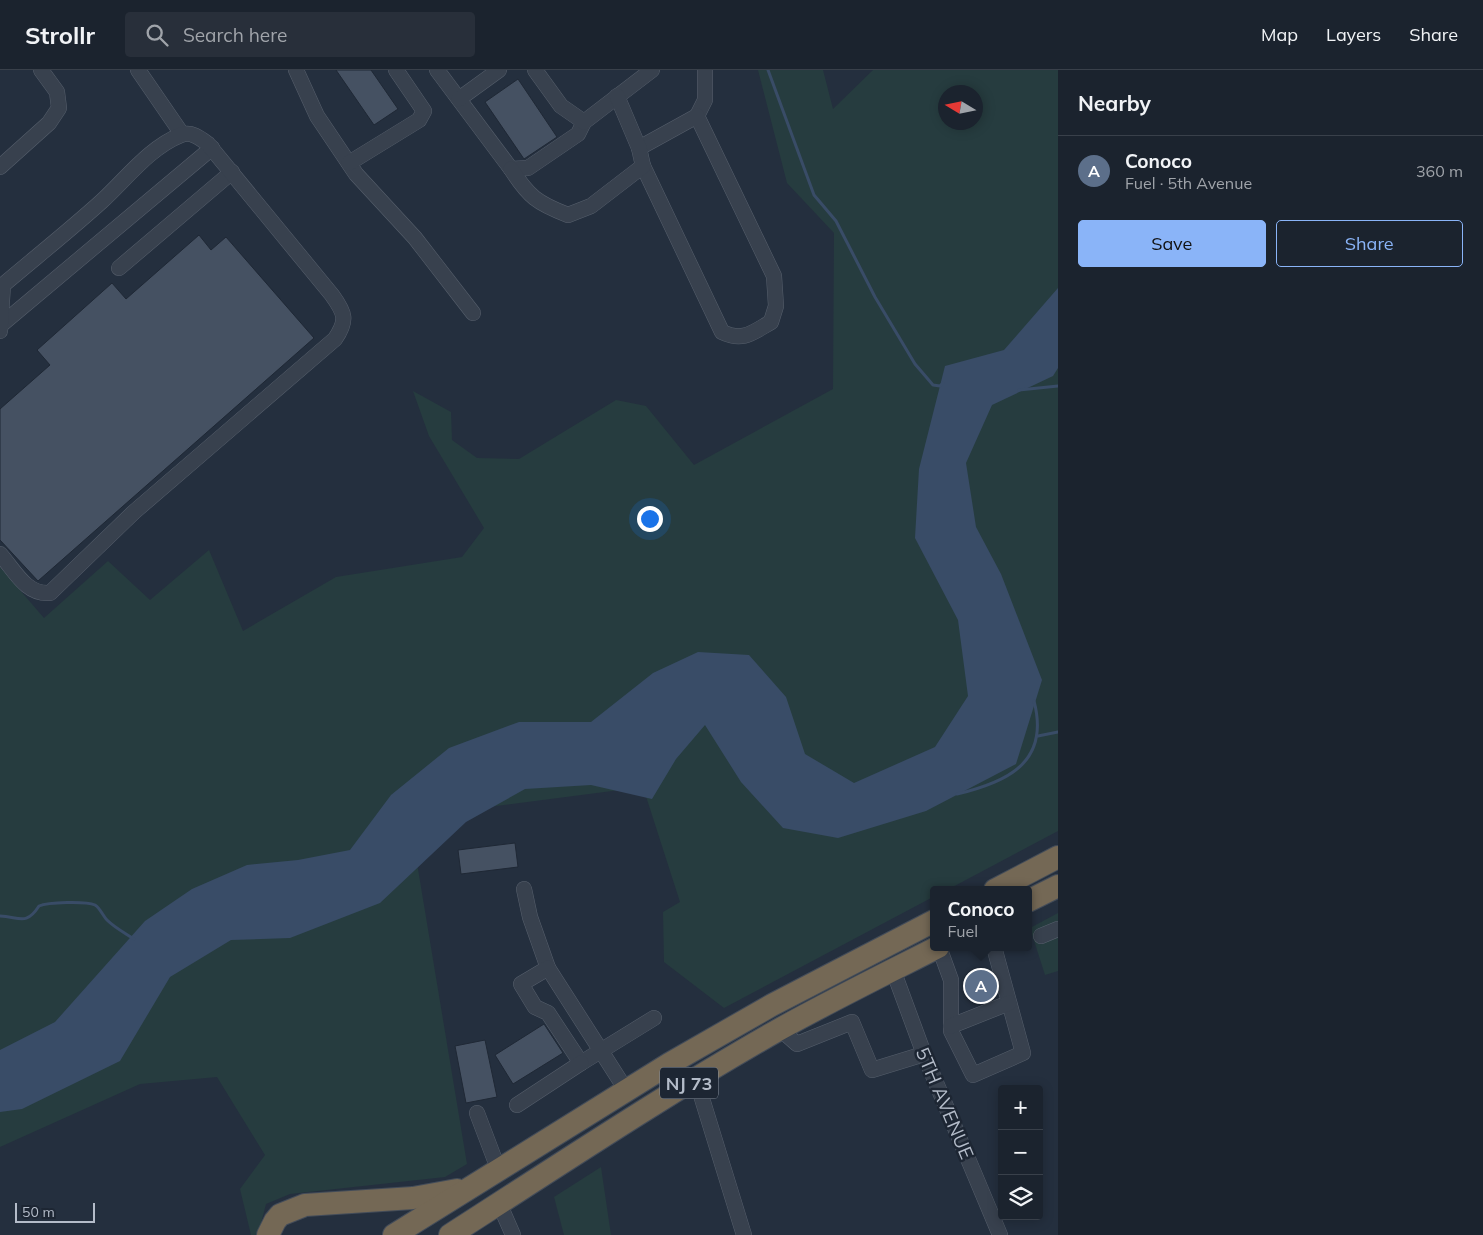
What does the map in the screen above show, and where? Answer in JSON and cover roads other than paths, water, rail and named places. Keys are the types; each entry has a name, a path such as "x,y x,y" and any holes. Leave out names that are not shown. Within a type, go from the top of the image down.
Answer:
{"highway":[{"path":"1002,886 1058,857"},
{"path":"1032,899 1058,886"},
{"name":"NJ 73","path":"394,1235 626,1090 772,1005 930,923"},
{"name":"NJ 73","path":"450,1235 696,1079 780,1029 931,951"},
{"path":"268,1235 275,1221 280,1216 305,1205 413,1198 475,1186"}],"street":[{"path":"0,167 49,123 59,108 57,92 41,70"},
{"path":"138,70 182,134"},
{"path":"296,70 317,116 349,163 389,212 414,238 473,313"},
{"path":"349,163 418,120 424,111 396,70"},
{"path":"437,70 525,191 542,205 568,215 591,206 643,166"},
{"path":"459,100 499,70"},
{"path":"535,70 561,106 584,122"},
{"path":"510,169 528,168 578,134 584,122 652,70"},
{"path":"639,148 697,116 704,100 705,70"},
{"path":"617,96 639,148 643,166 722,332 735,338 750,335 771,322 776,306 774,276 697,116"},
{"path":"0,554 29,590 39,594 50,593 134,512 328,345 342,328 344,316 332,294 212,148 195,135 182,134 162,147 130,173 102,201 4,285 1,327"},
{"path":"1,327 212,148"},
{"path":"119,268 232,172"},
{"path":"524,889 530,917 548,968 626,1090"},
{"path":"1041,936 1058,929"},
{"path":"940,951 951,980 951,1031 973,1075 1023,1053 995,951"},
{"path":"548,968 521,984 535,1007 548,1012 582,1063"},
{"name":"5TH AVENUE","path":"893,970 924,1054 1000,1235"},
{"path":"830,1002 840,1027"},
{"path":"951,1026 1009,1003"},
{"path":"517,1105 654,1018"},
{"path":"780,1029 797,1044 852,1022 872,1070 924,1054"},
{"path":"696,1079 744,1235"},
{"path":"477,1113 499,1171"},
{"path":"499,1203 513,1235"}],"water":[{"path":"1058,288 1058,368 1053,376 992,405 966,463 976,527 1001,574 1042,680 1016,764 926,811 838,838 783,828 741,782 705,725 676,759 652,799 591,785 525,789 466,822 380,903 290,938 231,940 170,977 120,1061 22,1109 0,1112 0,1050 55,1022 145,921 192,889 247,865 298,860 350,850 391,795 449,748 519,722 591,722 653,673 698,652 749,655 786,697 805,754 854,783 935,747 968,696 958,620 915,538 919,469 945,366 1004,350"}],"waterway":[{"path":"768,70 814,195 836,221 875,297 915,364 933,385 940,386 943,383"},
{"path":"1019,390 1058,386"},
{"path":"957,794 993,783 1021,766 1030,754 1036,740 1037,722 1034,701"},
{"path":"1038,736 1058,732"},
{"path":"0,916 22,919 30,916 39,906 67,902 90,904 97,906 113,926 134,939"}],"place":[{"name":"Conoco","path":"981,986"}]}
